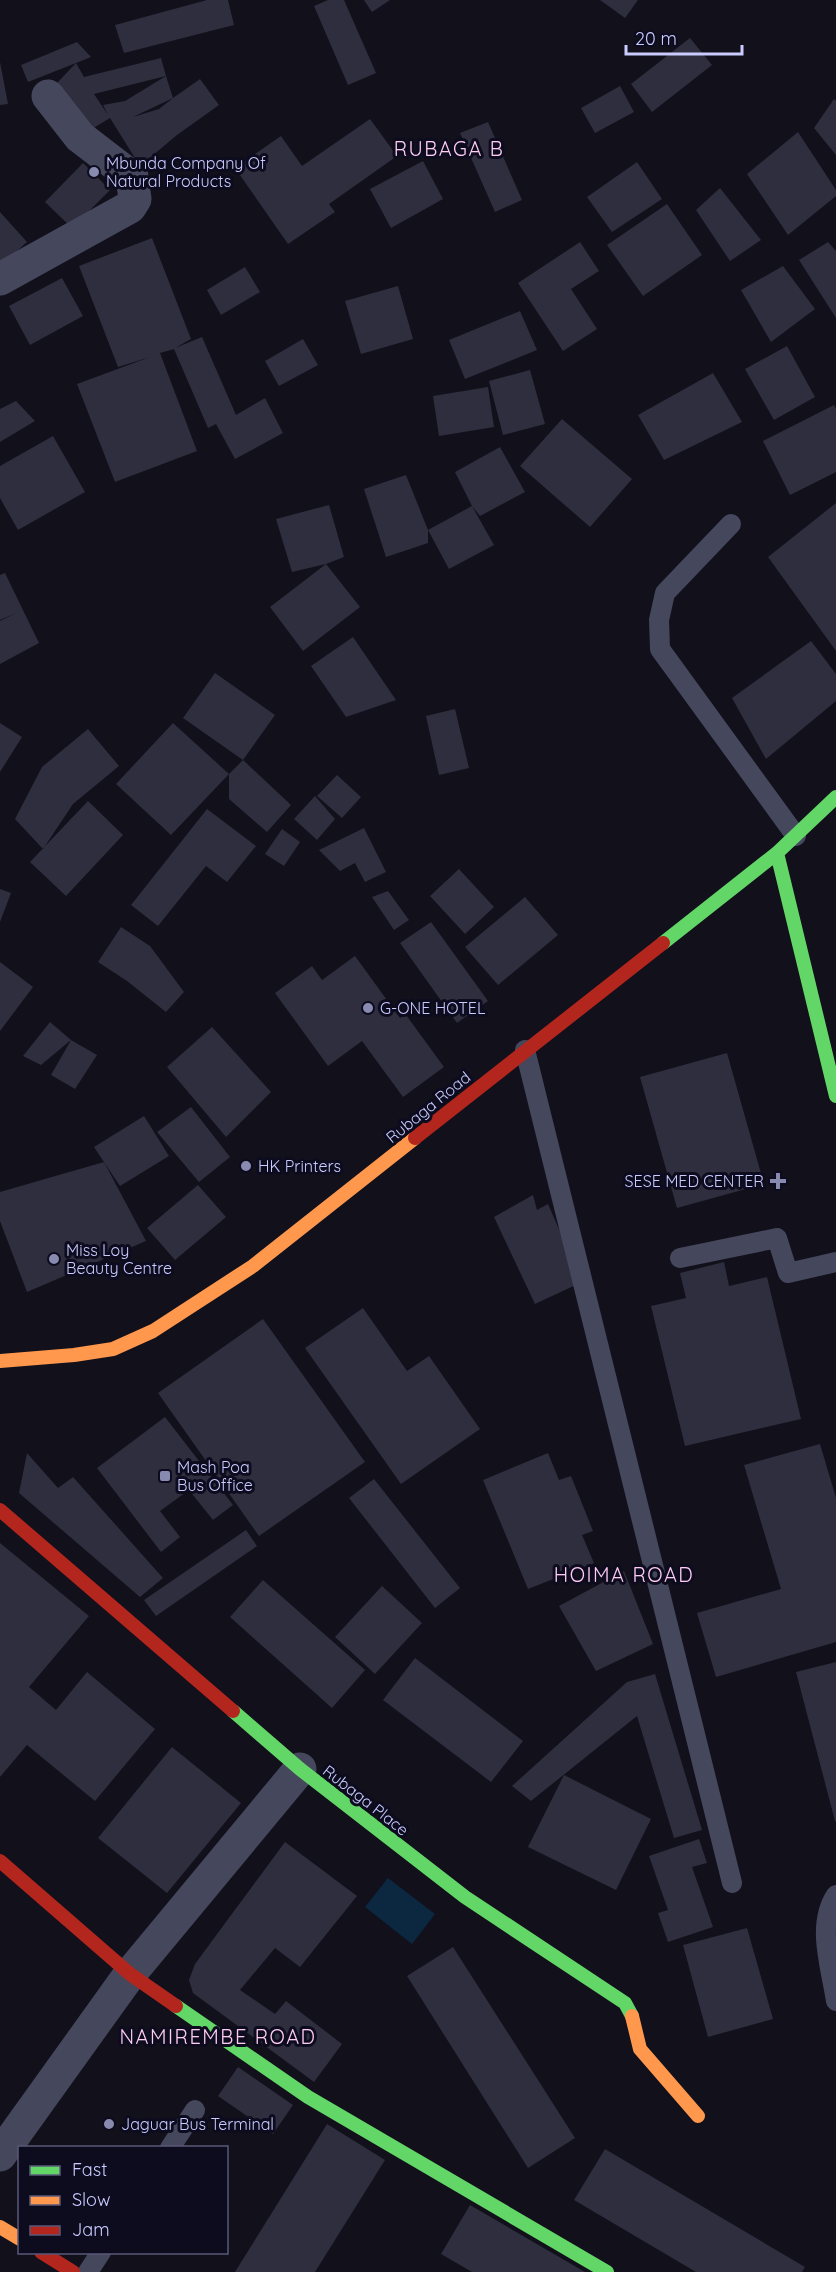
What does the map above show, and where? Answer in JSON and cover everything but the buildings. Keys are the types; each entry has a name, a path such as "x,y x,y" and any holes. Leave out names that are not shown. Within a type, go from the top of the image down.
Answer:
{"street":[{"path":"0,279 130,207 135,199 132,177 80,137 48,96"},
{"name":"Rubaga Road","path":"0,1361 74,1355 113,1349 153,1331 253,1266 777,853 836,797"},
{"path":"777,853 836,1096"},
{"name":"Rubaga Place","path":"0,1510 300,1769 465,1897 625,2003 632,2015 640,2049 698,2116"},
{"path":"0,2155 130,1974 300,1769"},
{"path":"0,1861 130,1974 308,2097 607,2272"},
{"path":"0,2227 18,2238"},
{"path":"43,2254 73,2272"}],"lane":[{"path":"731,524 664,593 659,620 660,649 796,836"},
{"path":"525,1050 732,1883"},
{"path":"680,1258 777,1238 788,1273 836,1262"},
{"path":"836,1894 829,1905 825,1928 836,2001"},
{"path":"171,2146 195,2110"},
{"path":"88,2272 99,2254"}],"water":[{"path":"388,1878 435,1914 412,1944 365,1907"}],"traffic: fast":[{"path":"663,943 777,853 836,797"},
{"path":"777,853 836,1096"},
{"path":"233,1711 300,1769 465,1897 625,2003 632,2016"},
{"path":"176,2006 308,2097 607,2272"}],"traffic: slow":[{"path":"0,1361 74,1355 113,1349 153,1331 253,1266 415,1138"},
{"path":"632,2016 640,2049 698,2116"},
{"path":"0,2227 18,2238"}],"traffic: jam":[{"path":"415,1138 663,943"},
{"path":"0,1510 233,1711"},
{"path":"0,1861 130,1974 176,2006"},
{"path":"44,2254 73,2272"}],"place":[{"name":"Mbunda Company Of Natural Products","path":"94,172"},
{"name":"G-ONE HOTEL","path":"368,1008"},
{"name":"HK Printers","path":"246,1166"},
{"name":"SESE MED CENTER","path":"778,1181"},
{"name":"Miss Loy Beauty Centre","path":"54,1259"},
{"name":"Mash Poa Bus Office","path":"165,1476"},
{"name":"Jaguar Bus Terminal","path":"109,2124"}],"district":[{"name":"RUBAGA B","path":"449,149"},
{"name":"HOIMA ROAD","path":"624,1575"},
{"name":"NAMIREMBE ROAD","path":"218,2037"}]}
